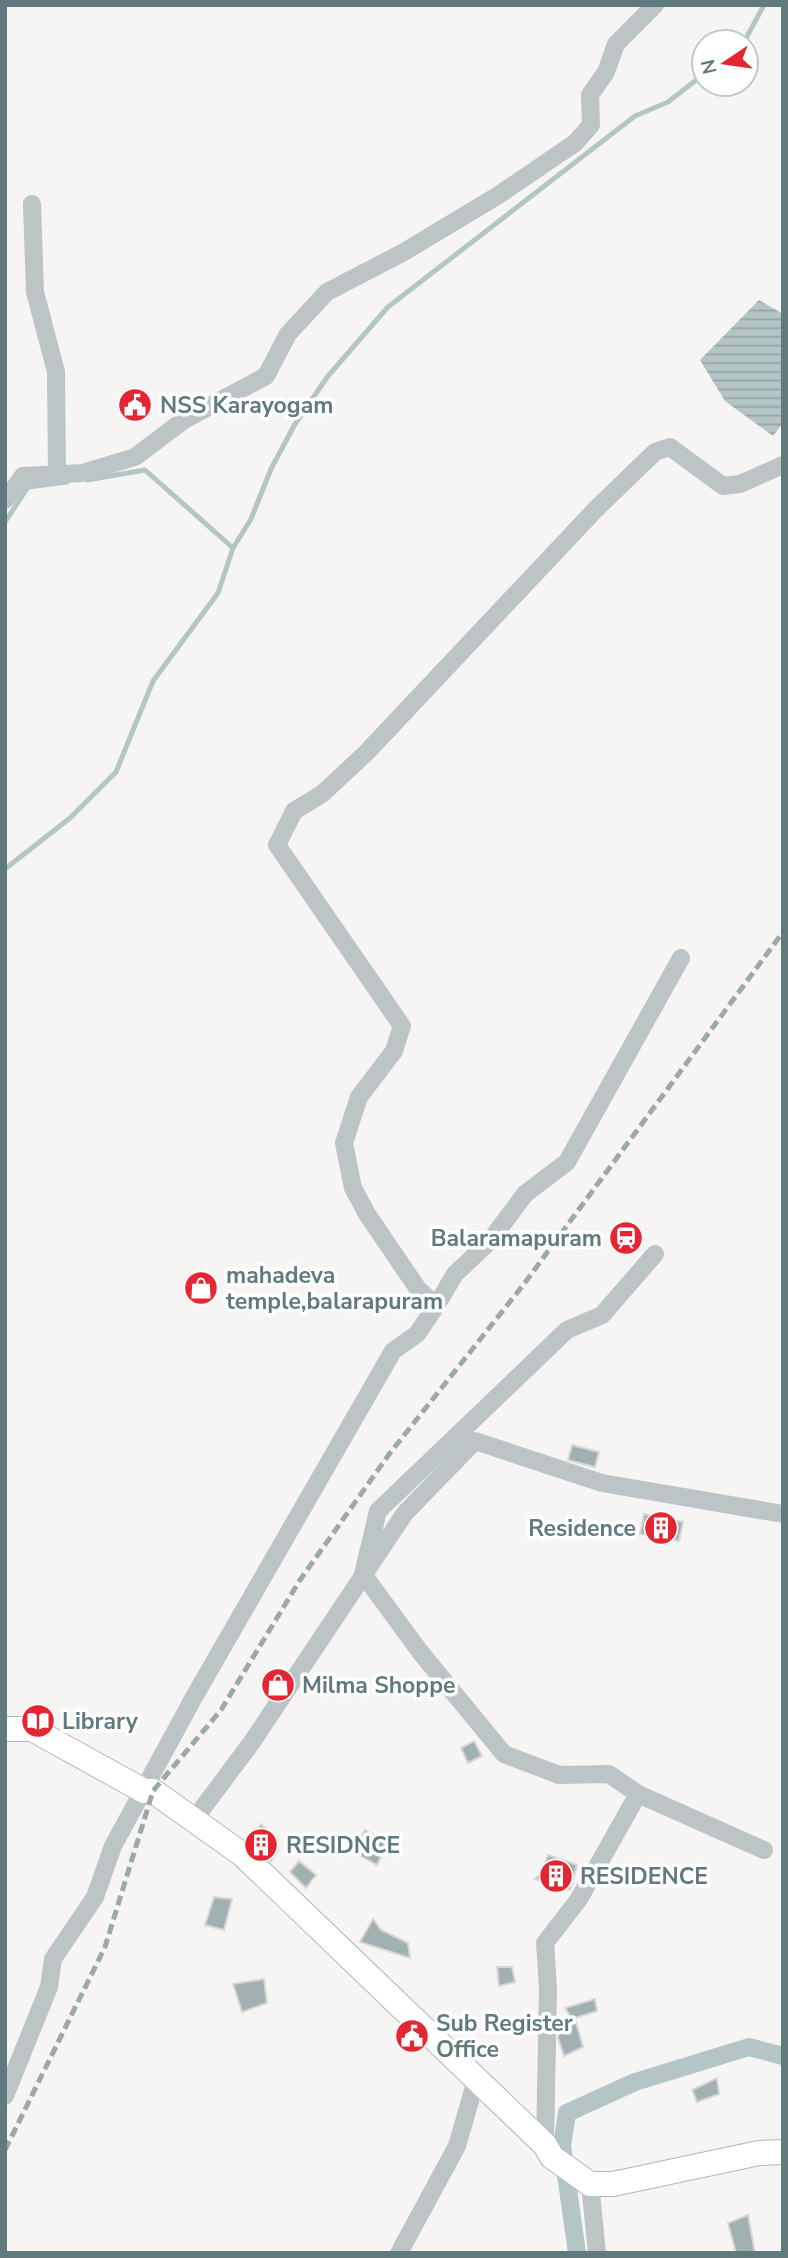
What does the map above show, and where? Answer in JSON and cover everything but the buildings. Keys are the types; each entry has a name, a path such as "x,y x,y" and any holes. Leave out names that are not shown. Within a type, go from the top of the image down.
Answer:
{"main road":[{"path":"5,1729 32,1729 144,1791 153,1791 243,1855 424,2025 549,2151 590,2185 613,2184 759,2153 783,2152"}],"street":[{"path":"5,500 23,476 82,473 135,457 184,420 266,376 288,334 327,292 404,252 497,196 575,143 591,125 590,95 606,72 616,44 651,7"},
{"path":"32,204 35,292 56,372 57,474"},
{"path":"436,1306 418,1289 366,1213 353,1188 344,1143 359,1097 394,1051 402,1026 277,845 294,811 322,794 366,753 595,510 655,452 670,447 723,486 740,484 781,470"},
{"path":"5,2095 49,1987 53,1959 95,1897 113,1846 393,1351 417,1334 455,1274 490,1241 525,1195 567,1162 681,958"},
{"path":"655,1254 602,1315 567,1330 378,1511 363,1574 421,1653 504,1754 559,1775 609,1774 638,1794 764,1850"},
{"path":"193,1821 252,1742 405,1513 475,1441 602,1483 783,1514"},
{"path":"549,2151 548,1989 545,1943 579,1899 638,1794"},
{"path":"399,2253 457,2146 476,2080"},
{"path":"590,2185 597,2253"}],"shaded area":[{"path":"759,300 783,314 783,423 773,436 725,401 700,360"}],"waterway":[{"path":"752,28 764,5"},
{"path":"5,869 70,818 116,772 153,681 218,593 233,548 251,519 271,469 295,424 328,376 388,307 635,116 668,102 690,85"},
{"path":"87,480 145,470 233,548"},
{"path":"5,522 28,487 67,482"},
{"path":"577,2253 562,2146 567,2113 635,2082 749,2047 783,2056"}],"railway":[{"path":"5,2150 105,1947 153,1791 221,1710 300,1580 390,1453 524,1284 783,932"}],"place":[{"name":"NSS Karayogam","path":"135,405"},
{"name":"Balaramapuram","path":"626,1238"},
{"name":"mahadeva temple,balarapuram","path":"201,1288"},
{"name":"Residence","path":"661,1528"},
{"name":"Milma Shoppe","path":"278,1685"},
{"name":"Library","path":"38,1721"},
{"name":"RESIDNCE","path":"261,1845"},
{"name":"RESIDENCE","path":"556,1876"},
{"name":"Sub Register Office","path":"412,2036"}]}
